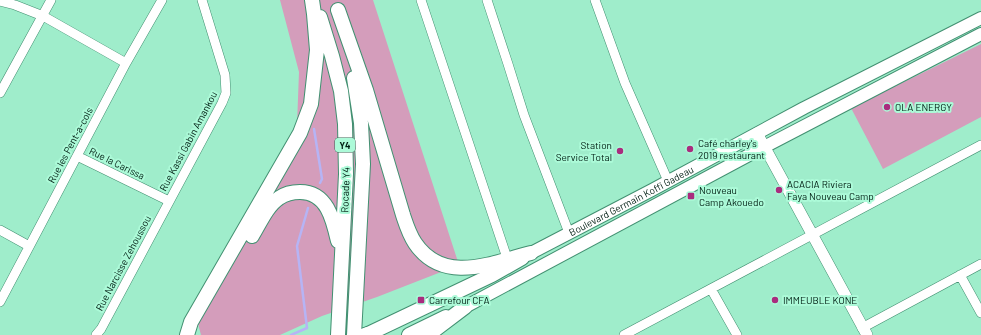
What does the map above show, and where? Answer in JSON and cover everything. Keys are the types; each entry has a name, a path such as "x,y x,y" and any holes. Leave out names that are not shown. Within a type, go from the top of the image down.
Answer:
{"main road":[{"path":"186,335 300,133 311,104 317,50 312,0"},
{"name":"Rocade Y4","path":"315,0 332,56 340,90 345,124 346,174 338,335"},
{"path":"337,5 380,134 409,233 416,244 428,258 442,266 456,268 474,268 509,262 531,253"},
{"name":"Rocade Y4","path":"337,5 356,88 362,123 363,164 356,286 363,335"},
{"name":"Boulevard Germain Koffi Gadeau","path":"531,253 668,182 804,108 981,18"},
{"name":"Boulevard Germain Koffi Gadeau","path":"409,335 465,307 764,147 981,34"},
{"path":"196,335 205,316 267,210 278,198 291,192 314,194 325,204 333,219 338,242 341,269"},
{"path":"363,335 492,275 509,262"},
{"path":"428,335 465,307"}],"street":[{"path":"0,93 43,16 50,0"},
{"name":"Rue les Pent-a-cols","path":"0,302 126,63 162,0"},
{"name":"Rue Kassi Gabin Amankou","path":"169,201 226,93 225,75 202,0"},
{"path":"421,0 509,262"},
{"path":"486,0 524,115 569,233"},
{"path":"595,0 625,83 668,182"},
{"path":"0,1 43,16 126,63"},
{"path":"757,133 864,331 981,264"},
{"path":"624,335 981,145"},
{"name":"Rue la Carissa","path":"77,156 169,201"},
{"name":"Rue Narcisse Zehoussou","path":"96,335 101,329 169,201"},
{"path":"0,230 29,246"},
{"path":"960,275 981,313"},
{"path":"711,289 737,335"}],"shaded area":[{"path":"280,0 373,0 459,265 377,297 322,316 280,335 201,335 197,320 296,151 299,72"},
{"path":"981,44 981,117 883,169 851,108"}],"waterway":[{"path":"314,129 322,179 320,183"},
{"path":"291,335 307,328 297,246 308,208"}],"place":[{"name":"OLA ENERGY","path":"887,107"},
{"name":"Café charley's 2019 restaurant","path":"690,149"},
{"name":"Station Service Total","path":"620,151"},
{"name":"ACACIA Riviera Faya Nouveau Camp","path":"779,190"},
{"name":"Nouveau Camp Akouedo","path":"691,196"},
{"name":"Carrefour CFA","path":"421,300"},
{"name":"IMMEUBLE KONE","path":"775,300"}]}
